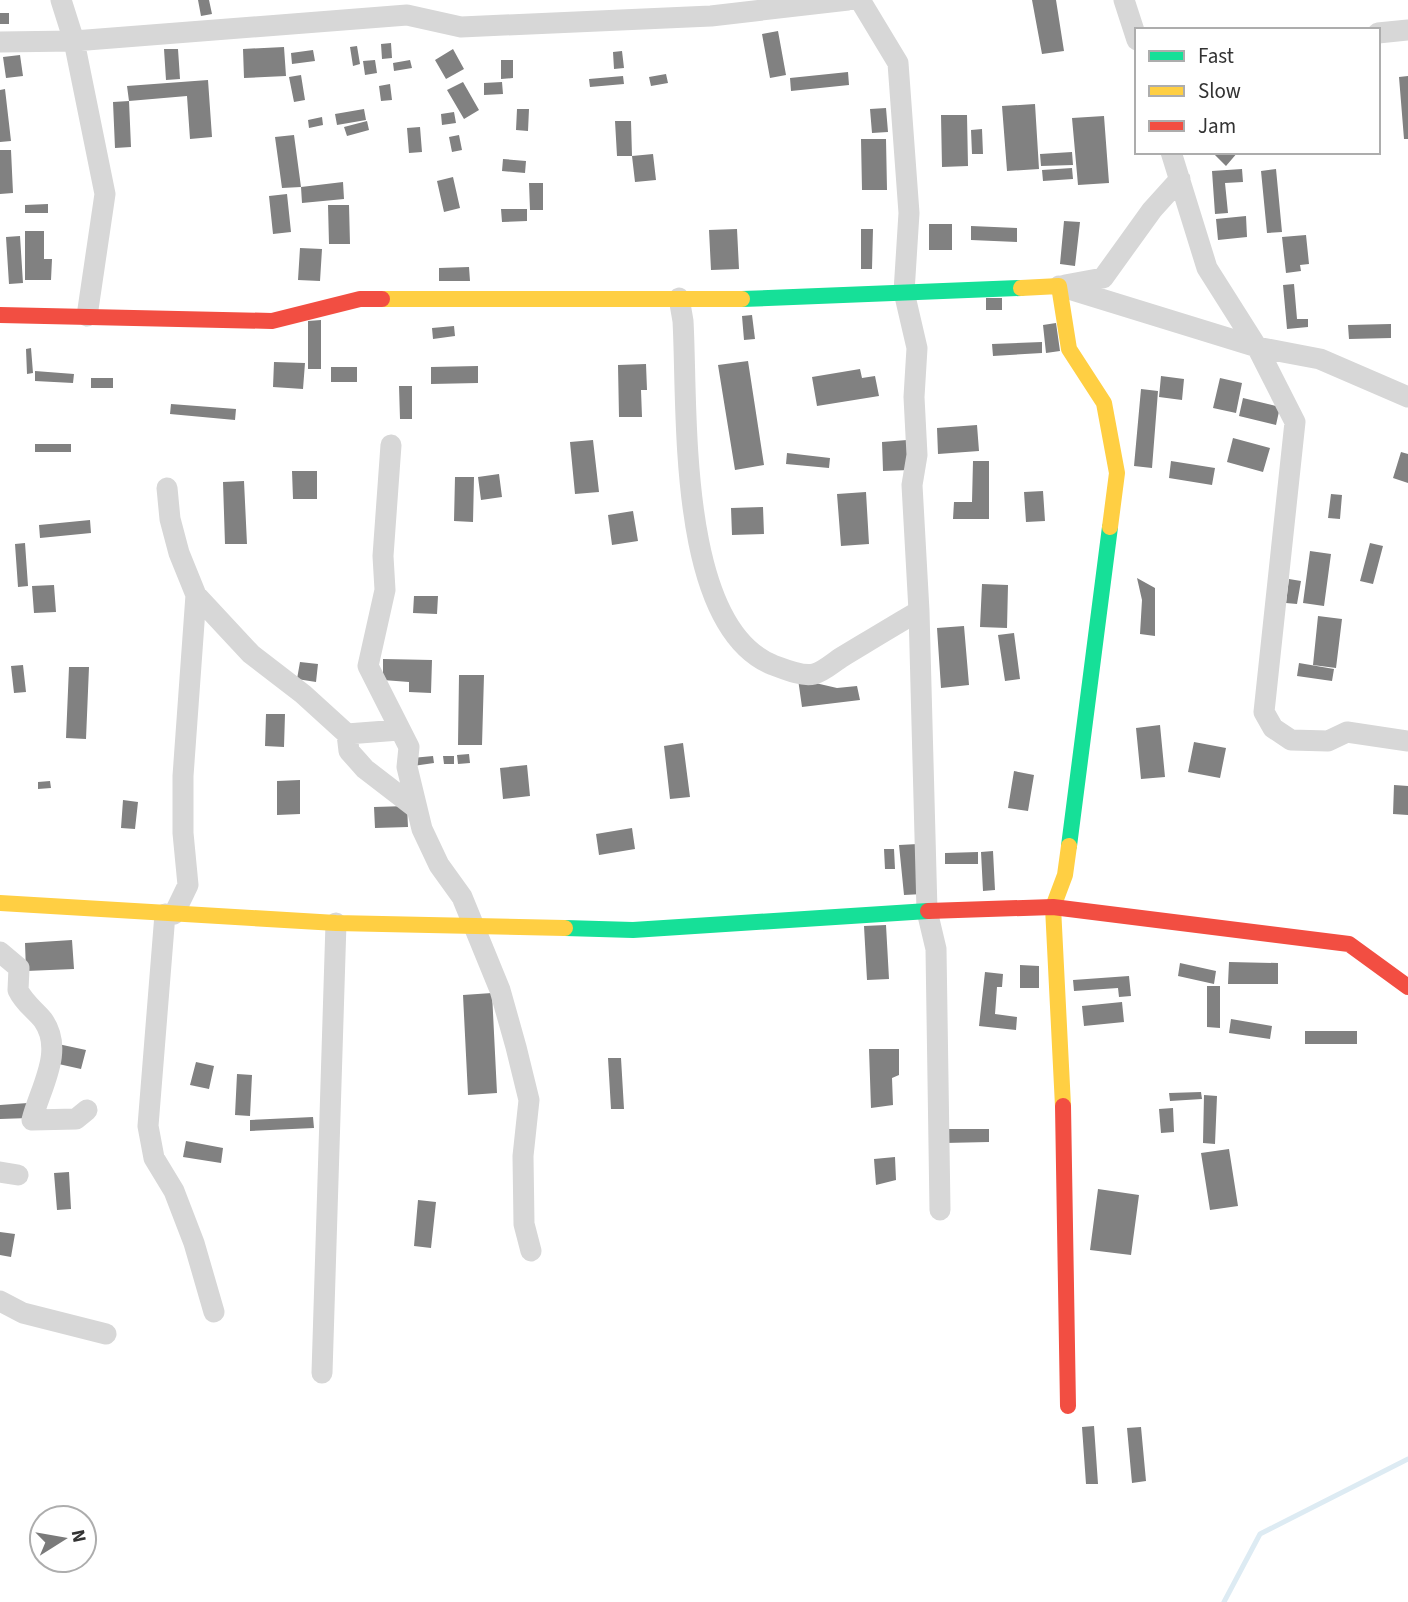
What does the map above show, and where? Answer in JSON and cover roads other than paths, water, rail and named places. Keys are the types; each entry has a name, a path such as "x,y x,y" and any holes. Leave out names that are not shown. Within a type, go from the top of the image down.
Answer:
{"street":[{"path":"61,0 74,41 104,194 87,316"},
{"path":"0,42 74,41 407,15 461,27 711,16 848,0"},
{"path":"860,0 898,63 909,213 904,292 917,348 914,397 917,455 912,485 919,611 927,911 936,949 940,1210"},
{"path":"1124,0 1135,34"},
{"path":"1380,33 1408,30"},
{"path":"1172,154 1207,268 1257,347 1295,422 1264,712 1273,728 1291,740 1328,741 1347,732 1408,741"},
{"path":"0,315 272,321 360,299 679,298 1059,286 1103,278 1152,210 1180,179"},
{"path":"1059,286 1257,347 1320,359 1408,397"},
{"path":"1059,286 1069,349 1104,403 1117,473 1065,875 1053,907 1063,1083 1068,1406"},
{"path":"679,298 683,321 689,470 695,517 714,597 739,639 762,660 789,671 814,674 919,611"},
{"path":"391,445 383,556 385,590 368,666 409,747 407,767 417,809 439,865 462,897 500,990 528,1100 523,1156 524,1224 531,1251"},
{"path":"167,488 176,542 196,595 251,654 303,694 347,734 349,751 387,788 417,809"},
{"path":"196,595 183,776 183,833 188,885 169,914 148,1126 154,1158 174,1191 194,1243 214,1312"},
{"path":"347,734 400,730"},
{"path":"387,788 407,767"},
{"path":"0,903 336,923 633,930 927,911 1053,907 1349,944 1408,987"},
{"path":"322,1373 336,923"},
{"path":"0,953 19,968 18,990 43,1021 51,1037 51,1066 42,1083 32,1120 75,1119 87,1110"},
{"path":"0,1301 23,1313 106,1334"}],"waterway":[{"path":"1224,1602 1260,1534 1408,1459"}]}
